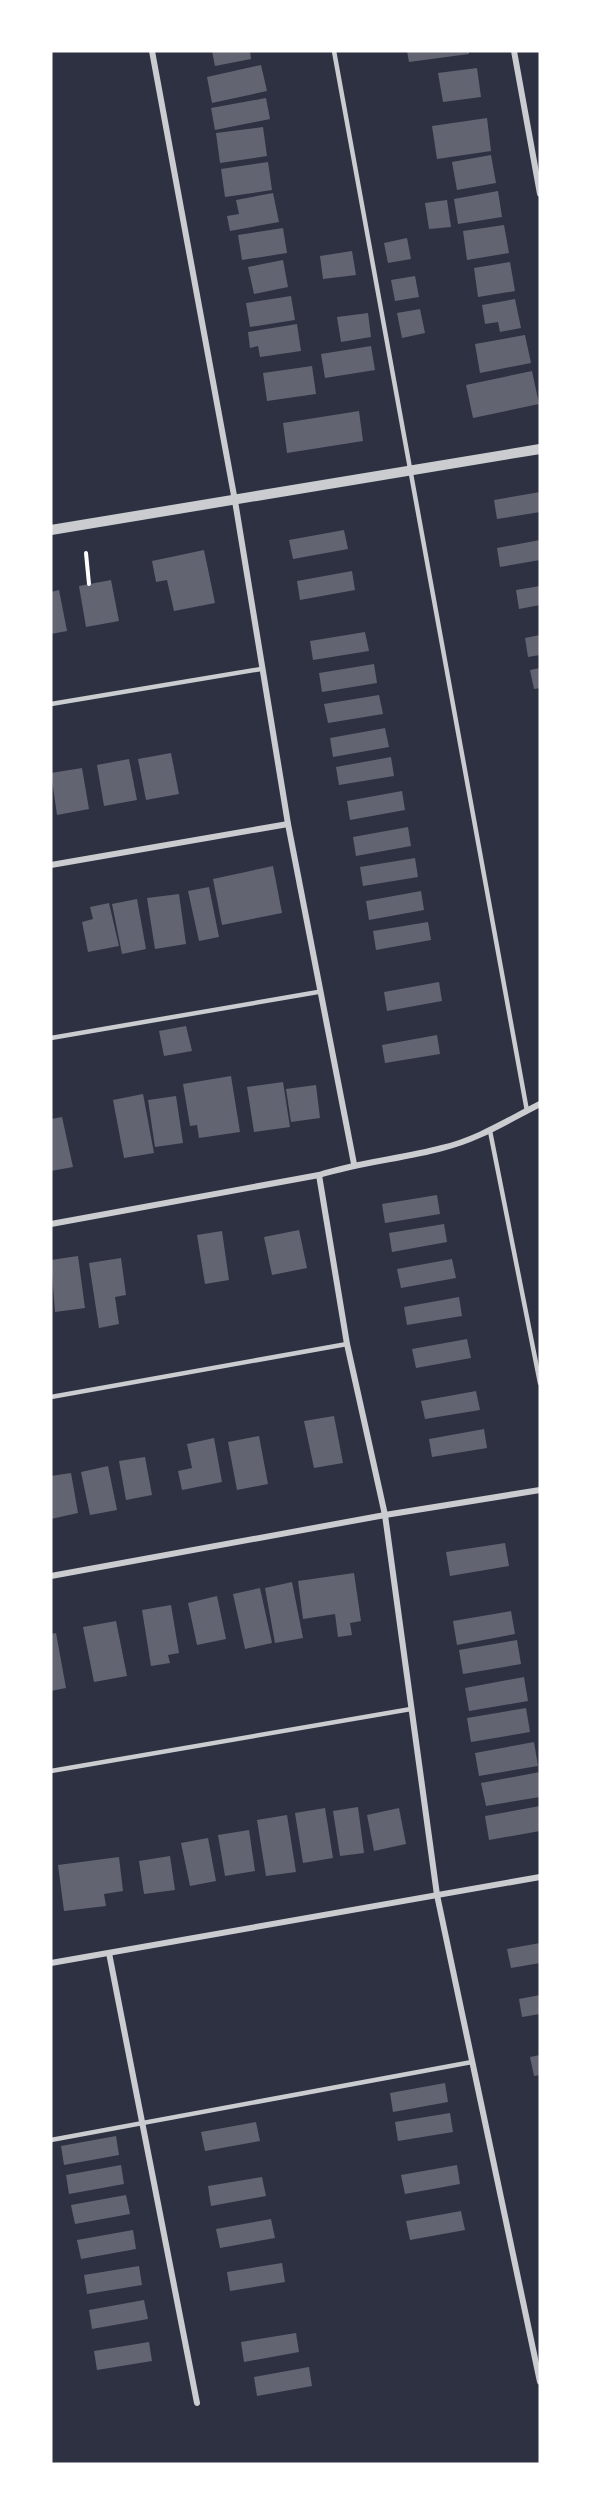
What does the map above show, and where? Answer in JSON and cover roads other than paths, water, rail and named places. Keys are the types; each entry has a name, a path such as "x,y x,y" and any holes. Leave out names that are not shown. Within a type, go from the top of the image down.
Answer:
{"street":[{"path":"152,51 235,501 261,669 318,992 354,1164"},
{"path":"514,51 540,194"},
{"path":"51,530 540,449"},
{"path":"51,865 288,824"},
{"path":"51,1224 319,1175 354,1164 443,1148 490,1131 540,1104"},
{"path":"319,1175 347,1344 385,1515 436,1895 540,2382"},
{"path":"51,1576 385,1515 540,1490"},
{"path":"51,1963 540,1877"},
{"path":"109,1953 196,2403"}],"lane":[{"path":"334,51 527,1111"},
{"path":"51,704 261,669"},
{"path":"51,1038 318,992"},
{"path":"490,1131 540,1383"},
{"path":"51,1397 347,1344"},
{"path":"51,1771 411,1709"},
{"path":"51,2140 472,2062"}]}
